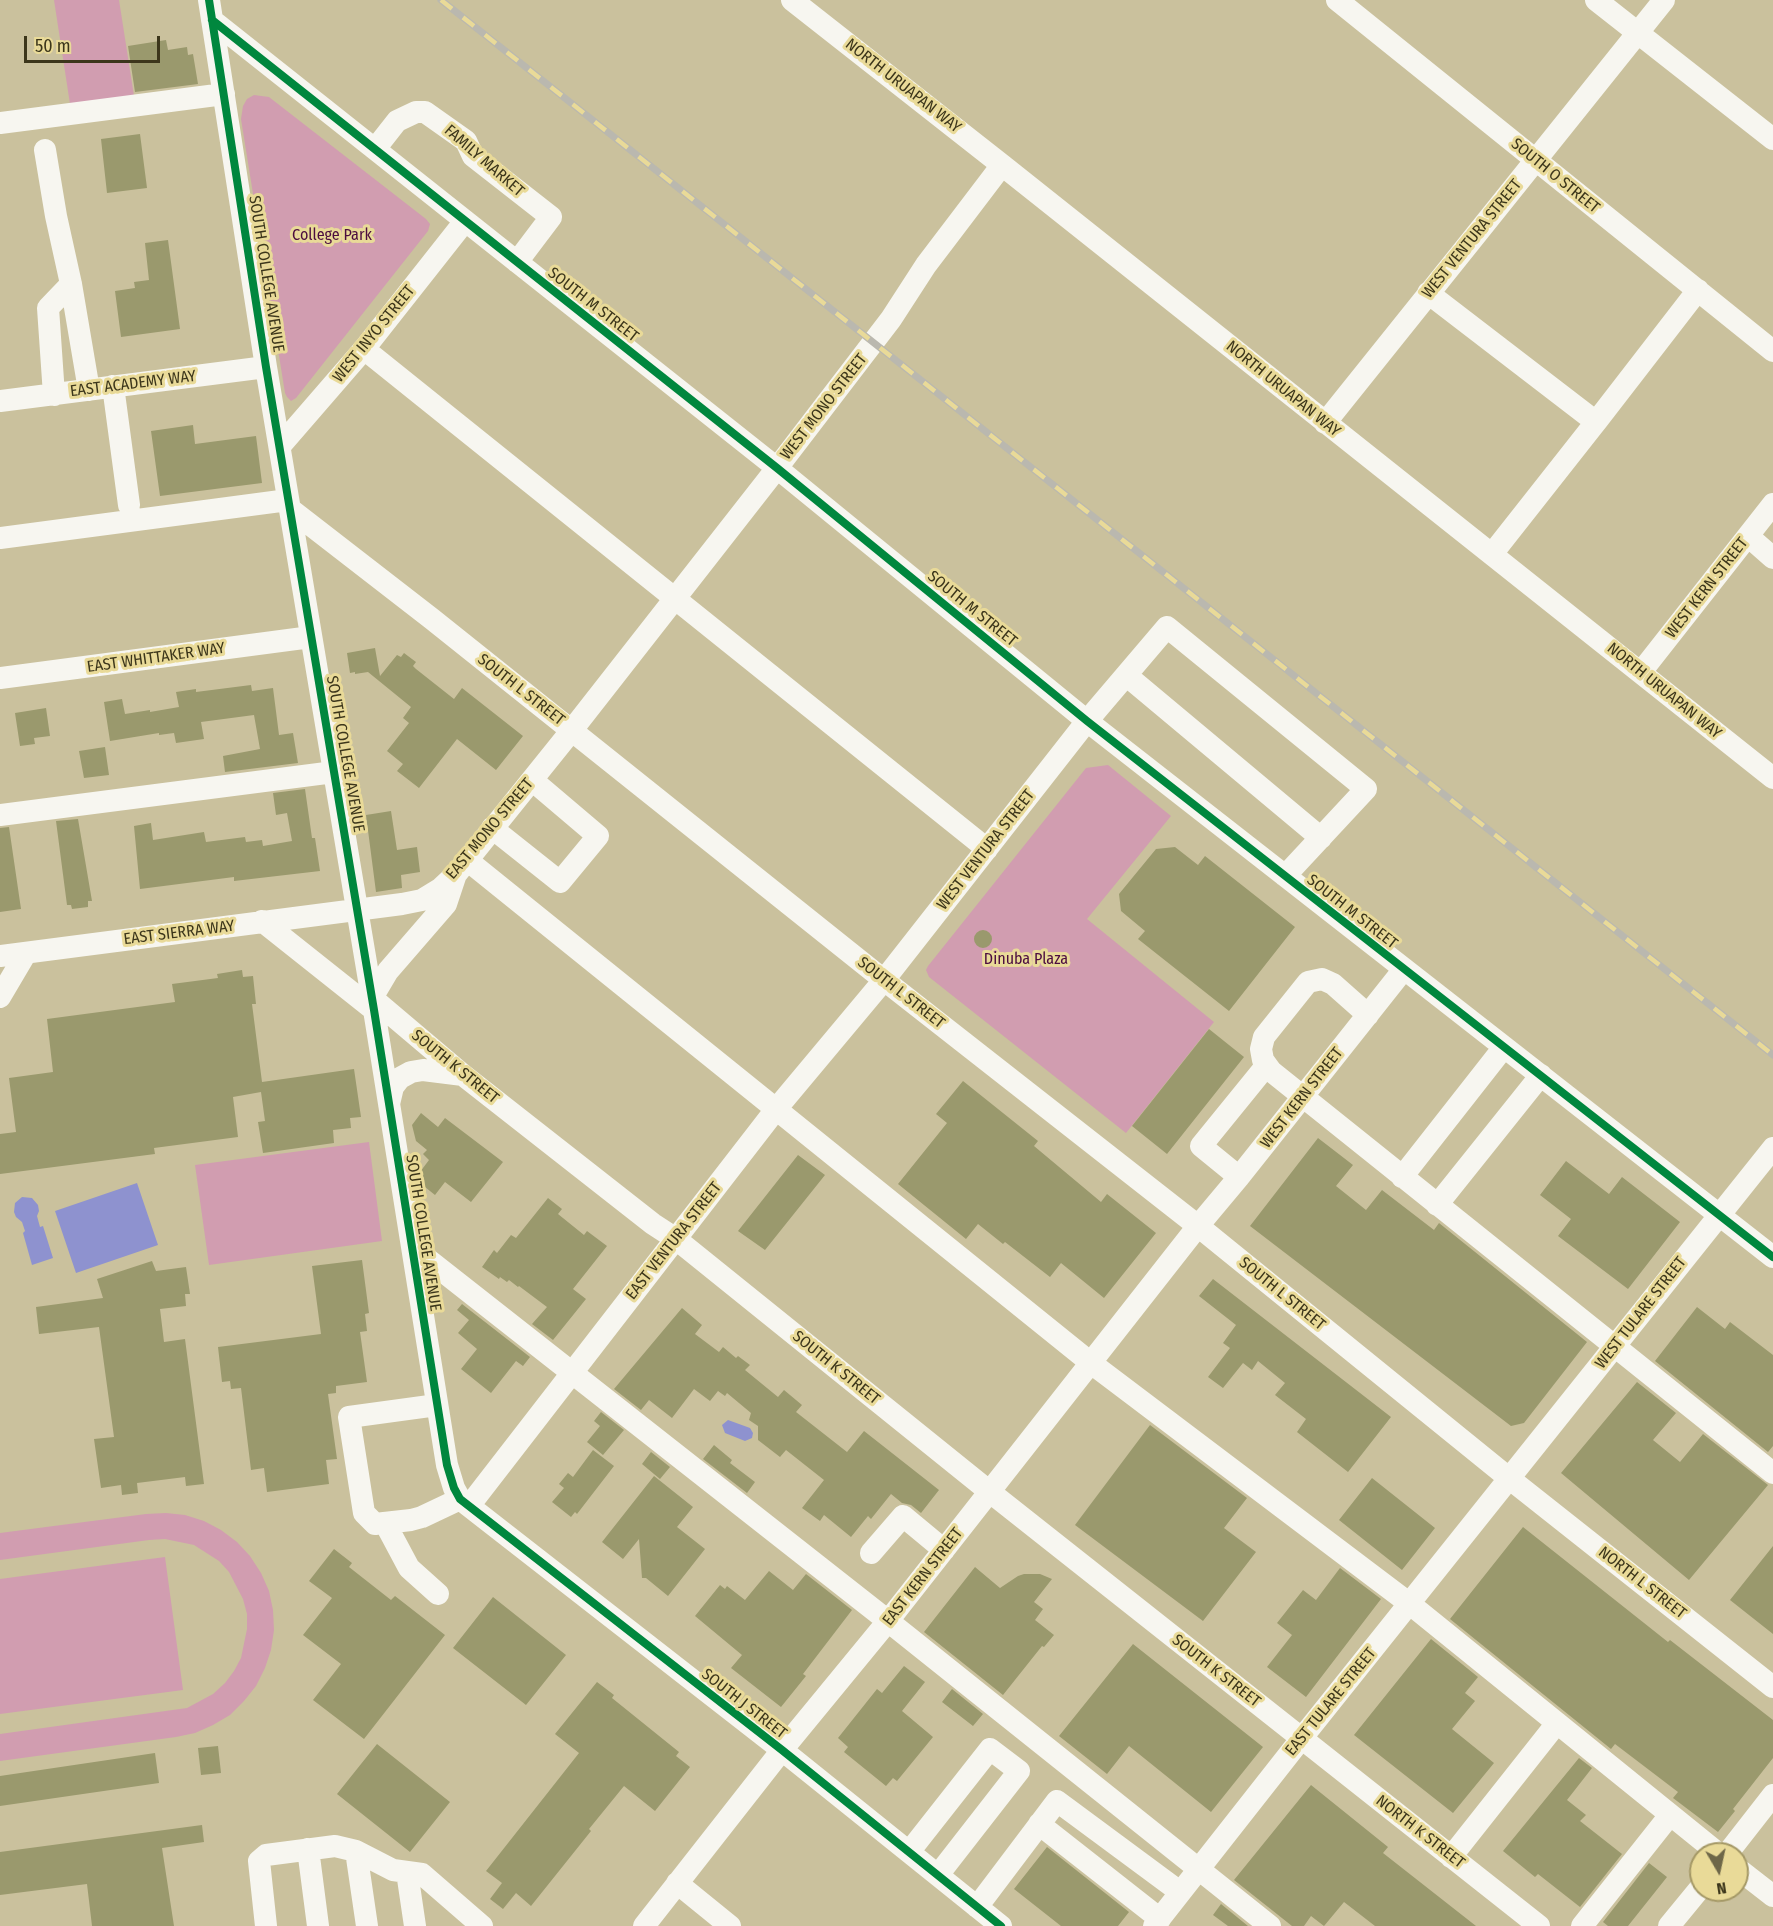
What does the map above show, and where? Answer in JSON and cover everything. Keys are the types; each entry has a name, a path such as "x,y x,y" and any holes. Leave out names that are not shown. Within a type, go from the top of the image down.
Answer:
{"street":[{"name":"NORTH URUAPAN WAY","path":"792,0 1773,778"},
{"name":"SOUTH O STREET","path":"1337,0 1773,351"},
{"path":"1596,0 1773,139"},
{"name":"WEST VENTURA STREET","path":"1325,423 1664,0"},
{"name":"SOUTH COLLEGE AVENUE","path":"211,10 266,367 373,1004 437,1405 451,1478 465,1502"},
{"name":"SOUTH M STREET","path":"211,10 375,149 777,468 1087,721 1773,1257"},
{"path":"0,123 224,94"},
{"name":"FAMILY MARKET","path":"375,149 397,121 416,112 425,112 466,141 473,156 551,217 517,262"},
{"path":"45,150 89,390"},
{"name":"WEST MONO STREET","path":"572,730 869,349 926,265 1002,165"},
{"name":"WEST INYO STREET","path":"280,446 364,349 465,221"},
{"path":"54,394 48,308 71,284"},
{"path":"1492,555 1698,290"},
{"path":"1428,293 1596,422"},
{"path":"364,349 987,849"},
{"name":"EAST ACADEMY WAY","path":"0,401 266,367"},
{"path":"113,386 129,505"},
{"path":"0,538 289,504"},
{"name":"SOUTH L STREET","path":"289,504 884,980 1198,1226 1510,1479"},
{"name":"WEST KERN STREET","path":"1641,672 1773,504"},
{"path":"1748,536 1773,558"},
{"name":"WEST VENTURA STREET","path":"884,980 1087,721 1167,627 1366,789 1321,838"},
{"name":"EAST WHITTAKER WAY","path":"0,678 311,637"},
{"path":"1126,675 1321,838 1285,876"},
{"name":"EAST MONO STREET","path":"357,909 422,900 440,889 462,866 572,730"},
{"path":"0,815 334,772"},
{"path":"492,828 560,882 598,836 532,780"},
{"path":"373,1004 388,971 446,904 462,866 777,1108 1091,1363 1410,1604 1704,1842"},
{"name":"EAST SIERRA WAY","path":"0,956 357,909"},
{"name":"SOUTH K STREET","path":"262,921 373,1004 652,1224 676,1239 1301,1739"},
{"path":"0,997 26,953"},
{"name":"WEST KERN STREET","path":"1198,1226 1404,969"},
{"path":"1368,1014 1333,984 1322,979 1308,982 1264,1037 1261,1049 1263,1060 1266,1066 1303,1097 1773,1473"},
{"name":"EAST VENTURA STREET","path":"465,1502 572,1373 777,1108 884,980"},
{"path":"1402,1177 1503,1047"},
{"path":"1239,1177 1201,1146 1266,1066"},
{"path":"389,1104 393,1087 400,1078 411,1072 423,1070 463,1075"},
{"path":"1437,1205 1541,1076"},
{"name":"WEST TULARE STREET","path":"1510,1479 1773,1148"},
{"name":"EAST KERN STREET","path":"644,1926 782,1750 888,1622 1198,1226"},
{"path":"412,1247 1270,1926"},
{"path":"437,1405 349,1417 364,1513 375,1524 385,1523 422,1517 465,1502"},
{"name":"EAST TULARE STREET","path":"1157,1922 1510,1479"},
{"name":"NORTH L STREET","path":"1510,1479 1773,1687"},
{"name":"SOUTH J STREET","path":"465,1502 782,1750 1001,1926"},
{"path":"871,1553 903,1516 944,1550"},
{"path":"385,1523 409,1568 438,1594"},
{"path":"1451,1857 1557,1723"},
{"name":"NORTH K STREET","path":"1301,1739 1539,1926"},
{"path":"909,1852 990,1749 1018,1771 938,1875"},
{"path":"1736,1842 1773,1795"},
{"path":"977,1907 1057,1801 1180,1892"},
{"path":"1582,1926 1670,1815"},
{"path":"1040,1824 1157,1922"},
{"path":"266,1926 259,1861 266,1855 335,1846 356,1851 393,1870 422,1874 482,1926"},
{"path":"308,1849 318,1926"},
{"path":"356,1851 367,1926"},
{"path":"407,1872 414,1926"},
{"path":"1749,1877 1773,1896"},
{"path":"677,1883 730,1926"},
{"path":"1669,1926 1689,1902"}],"green space":[{"path":"54,0 119,0 134,96 70,104"},
{"name":"College Park","path":"254,95 269,97 430,224 428,231 296,398 291,401 285,393 241,119 243,106 247,99"},
{"name":"Dinuba Plaza","path":"1108,765 1171,816 1087,919 1214,1022 1126,1133 929,977 926,970 1086,768"},
{"path":"369,1142 382,1241 209,1265 195,1165"},
{"path":"166,1513 185,1515 221,1530 237,1542 261,1573 269,1591 274,1630 271,1650 256,1686 230,1715 195,1733 0,1761 0,1734 187,1708 213,1694 234,1671 241,1658 247,1629 247,1614 243,1599 229,1572 219,1561 194,1545 165,1539 149,1540 0,1560 0,1533"},
{"path":"165,1557 183,1690 0,1714 0,1579"}],"water":[{"path":"137,1183 158,1245 76,1273 55,1211"},
{"path":"22,1197 32,1198 38,1205 37,1216 40,1227 43,1226 53,1258 32,1265 22,1222 14,1212 15,1203"},
{"path":"728,1420 750,1428 753,1433 752,1438 745,1441 725,1433 722,1425"}],"building":[{"path":"166,40 168,50 187,47 188,55 193,54 198,84 135,92 128,46"},
{"path":"140,134 147,188 107,193 101,139"},
{"path":"168,240 180,329 121,337 115,291 135,288 134,282 149,280 145,243"},
{"path":"193,425 195,444 256,436 262,483 160,496 151,431"},
{"path":"375,648 380,676 397,655 401,657 404,653 416,662 413,666 416,669 454,699 462,688 523,736 496,770 457,739 419,788 397,771 403,764 387,751 409,723 403,718 411,707 368,672 350,673 347,653"},
{"path":"251,685 252,691 273,688 279,735 293,733 298,763 225,772 223,756 260,749 254,715 201,722 204,739 176,743 174,733 159,735 159,733 110,741 104,702 122,699 125,714 150,710 150,712 179,707 176,692 196,689 196,692"},
{"path":"46,708 50,736 34,738 35,744 20,746 15,713"},
{"path":"105,747 109,775 84,778 79,751"},
{"path":"305,789 312,838 315,838 320,871 234,881 234,877 140,889 134,826 151,823 153,840 204,832 206,842 245,837 246,842 262,840 263,846 292,841 287,813 276,815 273,793"},
{"path":"391,811 397,850 417,847 420,872 401,875 402,888 376,892 366,815"},
{"path":"78,819 92,901 88,901 88,907 72,909 71,905 67,905 56,821"},
{"path":"9,827 21,909 0,912 0,828"},
{"path":"1175,847 1198,865 1205,856 1295,927 1229,1011 1138,939 1145,931 1121,911 1119,894 1156,849"},
{"path":"983,930 989,933 992,939 989,945 983,948 977,945 974,939 977,933"},
{"path":"242,970 243,977 253,976 256,1004 252,1004 262,1082 354,1069 361,1117 350,1118 351,1128 333,1130 334,1143 263,1153 258,1122 265,1121 261,1092 233,1097 238,1137 154,1148 155,1154 0,1174 0,1134 16,1132 9,1078 53,1072 47,1019 175,1002 172,984 218,978 217,974"},
{"path":"1209,1029 1244,1057 1167,1154 1132,1126"},
{"path":"963,1081 1038,1141 1034,1146 1101,1202 1107,1194 1156,1233 1104,1298 1061,1263 1050,1277 978,1224 966,1239 898,1184 947,1123 936,1114"},
{"path":"421,1113 438,1127 445,1118 503,1162 471,1202 445,1182 435,1195 420,1183 422,1180 417,1176 429,1160 423,1154 427,1150 416,1141 412,1125"},
{"path":"1318,1138 1353,1165 1336,1186 1366,1210 1382,1190 1434,1230 1439,1223 1587,1342 1524,1423 1511,1426 1250,1226"},
{"path":"798,1155 825,1175 765,1250 738,1231"},
{"path":"1566,1161 1609,1194 1622,1177 1680,1222 1628,1289 1558,1236 1571,1219 1540,1195"},
{"path":"548,1198 562,1209 558,1214 584,1235 587,1231 607,1246 573,1289 586,1299 553,1340 532,1324 547,1307 519,1286 509,1280 507,1282 500,1277 499,1279 482,1267 494,1250 497,1253 511,1235 516,1238"},
{"path":"362,1260 369,1313 365,1314 367,1331 360,1332 367,1382 336,1386 336,1393 328,1394 337,1459 326,1460 329,1484 267,1492 264,1468 251,1470 241,1388 231,1389 230,1381 222,1382 218,1347 321,1334 312,1266"},
{"path":"152,1261 156,1271 186,1267 190,1294 185,1294 186,1306 160,1309 164,1342 185,1339 204,1484 186,1486 185,1477 137,1483 138,1493 122,1495 121,1485 101,1488 94,1439 114,1437 99,1327 39,1334 36,1307 103,1298 97,1279"},
{"path":"1213,1279 1391,1417 1348,1472 1297,1432 1306,1419 1275,1395 1285,1383 1258,1361 1252,1370 1243,1363 1223,1388 1208,1377 1230,1348 1223,1343 1236,1325 1199,1296"},
{"path":"462,1304 530,1357 523,1366 516,1361 491,1393 461,1369 477,1349 458,1333 469,1320 457,1310"},
{"path":"1697,1307 1725,1329 1730,1322 1773,1355 1773,1446 1768,1452 1655,1361"},
{"path":"682,1308 702,1325 695,1334 719,1352 723,1347 736,1358 738,1356 750,1365 745,1370 778,1397 784,1390 802,1405 796,1412 847,1452 864,1431 939,1490 921,1513 891,1494 871,1519 868,1516 851,1537 824,1515 820,1521 802,1508 824,1480 786,1450 780,1457 758,1440 758,1426 749,1420 751,1413 727,1393 725,1396 718,1391 710,1401 694,1389 672,1418 649,1400 641,1410 614,1389"},
{"path":"1637,1382 1676,1413 1653,1440 1680,1462 1703,1434 1768,1485 1689,1580 1561,1473"},
{"path":"601,1412 624,1430 603,1455 587,1442 600,1426 594,1421"},
{"path":"1150,1425 1247,1498 1224,1528 1256,1552 1203,1621 1075,1525"},
{"path":"714,1445 732,1460 730,1463 755,1482 747,1493 703,1459"},
{"path":"593,1450 614,1466 577,1514 575,1512 571,1517 552,1502 564,1488 559,1484 568,1473 573,1477"},
{"path":"651,1452 670,1467 660,1479 642,1464"},
{"path":"654,1476 693,1507 677,1527 705,1549 668,1596 646,1578 642,1578 639,1539 623,1559 602,1542"},
{"path":"1372,1478 1435,1528 1402,1570 1339,1520"},
{"path":"1523,1527 1668,1642 1670,1640 1773,1720 1773,1758 1718,1832 1673,1798 1678,1792 1615,1744 1611,1749 1450,1619"},
{"path":"1773,1546 1773,1634 1730,1600"},
{"path":"334,1549 352,1563 349,1567 391,1600 395,1596 445,1635 364,1739 313,1700 341,1664 303,1635 332,1598 309,1581"},
{"path":"975,1567 1000,1588 1024,1574 1040,1574 1052,1579 1034,1602 1043,1609 1035,1620 1054,1635 1044,1647 1042,1646 1003,1695 924,1632"},
{"path":"1340,1568 1381,1599 1306,1697 1267,1667 1292,1635 1277,1623 1303,1590 1316,1600"},
{"path":"769,1571 793,1590 806,1574 852,1610 803,1674 806,1676 781,1707 731,1668 742,1655 695,1616 720,1585 725,1589 727,1586 745,1600"},
{"path":"493,1597 566,1655 526,1705 453,1648"},
{"path":"1431,1639 1478,1677 1465,1693 1475,1701 1452,1729 1494,1763 1453,1813 1354,1735"},
{"path":"1133,1644 1263,1747 1211,1812 1129,1746 1107,1774 1059,1736"},
{"path":"904,1666 925,1682 902,1711 933,1737 897,1781 893,1778 886,1786 844,1752 848,1747 838,1738 877,1689 882,1693"},
{"path":"597,1682 614,1695 612,1698 679,1752 676,1756 690,1767 655,1811 624,1786 531,1906 516,1893 503,1909 490,1899 502,1883 486,1871 579,1753 555,1734"},
{"path":"952,1689 983,1714 973,1726 942,1702"},
{"path":"377,1744 450,1802 410,1852 337,1794"},
{"path":"218,1746 221,1773 201,1775 198,1748"},
{"path":"155,1753 159,1783 0,1806 0,1776"},
{"path":"1579,1758 1592,1768 1567,1800 1586,1815 1580,1821 1622,1854 1580,1907 1538,1874 1535,1877 1503,1851"},
{"path":"1311,1785 1388,1847 1383,1853 1476,1926 1375,1926 1344,1902 1324,1926 1311,1916 1304,1926 1292,1926 1234,1880"},
{"path":"202,1825 204,1842 162,1848 174,1926 92,1926 87,1884 0,1895 0,1852"},
{"path":"1047,1847 1129,1912 1118,1926 1061,1926 1014,1889"},
{"path":"1649,1863 1667,1877 1628,1926 1608,1926 1603,1922"},
{"path":"1221,1904 1248,1926 1228,1926 1213,1915"}],"railway":[{"path":"441,0 1773,1055"}],"cycle path":[{"path":"209,0 266,367 374,1010 447,1465 454,1488 460,1499 782,1750 1001,1926"},
{"path":"212,20 777,468 1087,721 1773,1257"}]}
